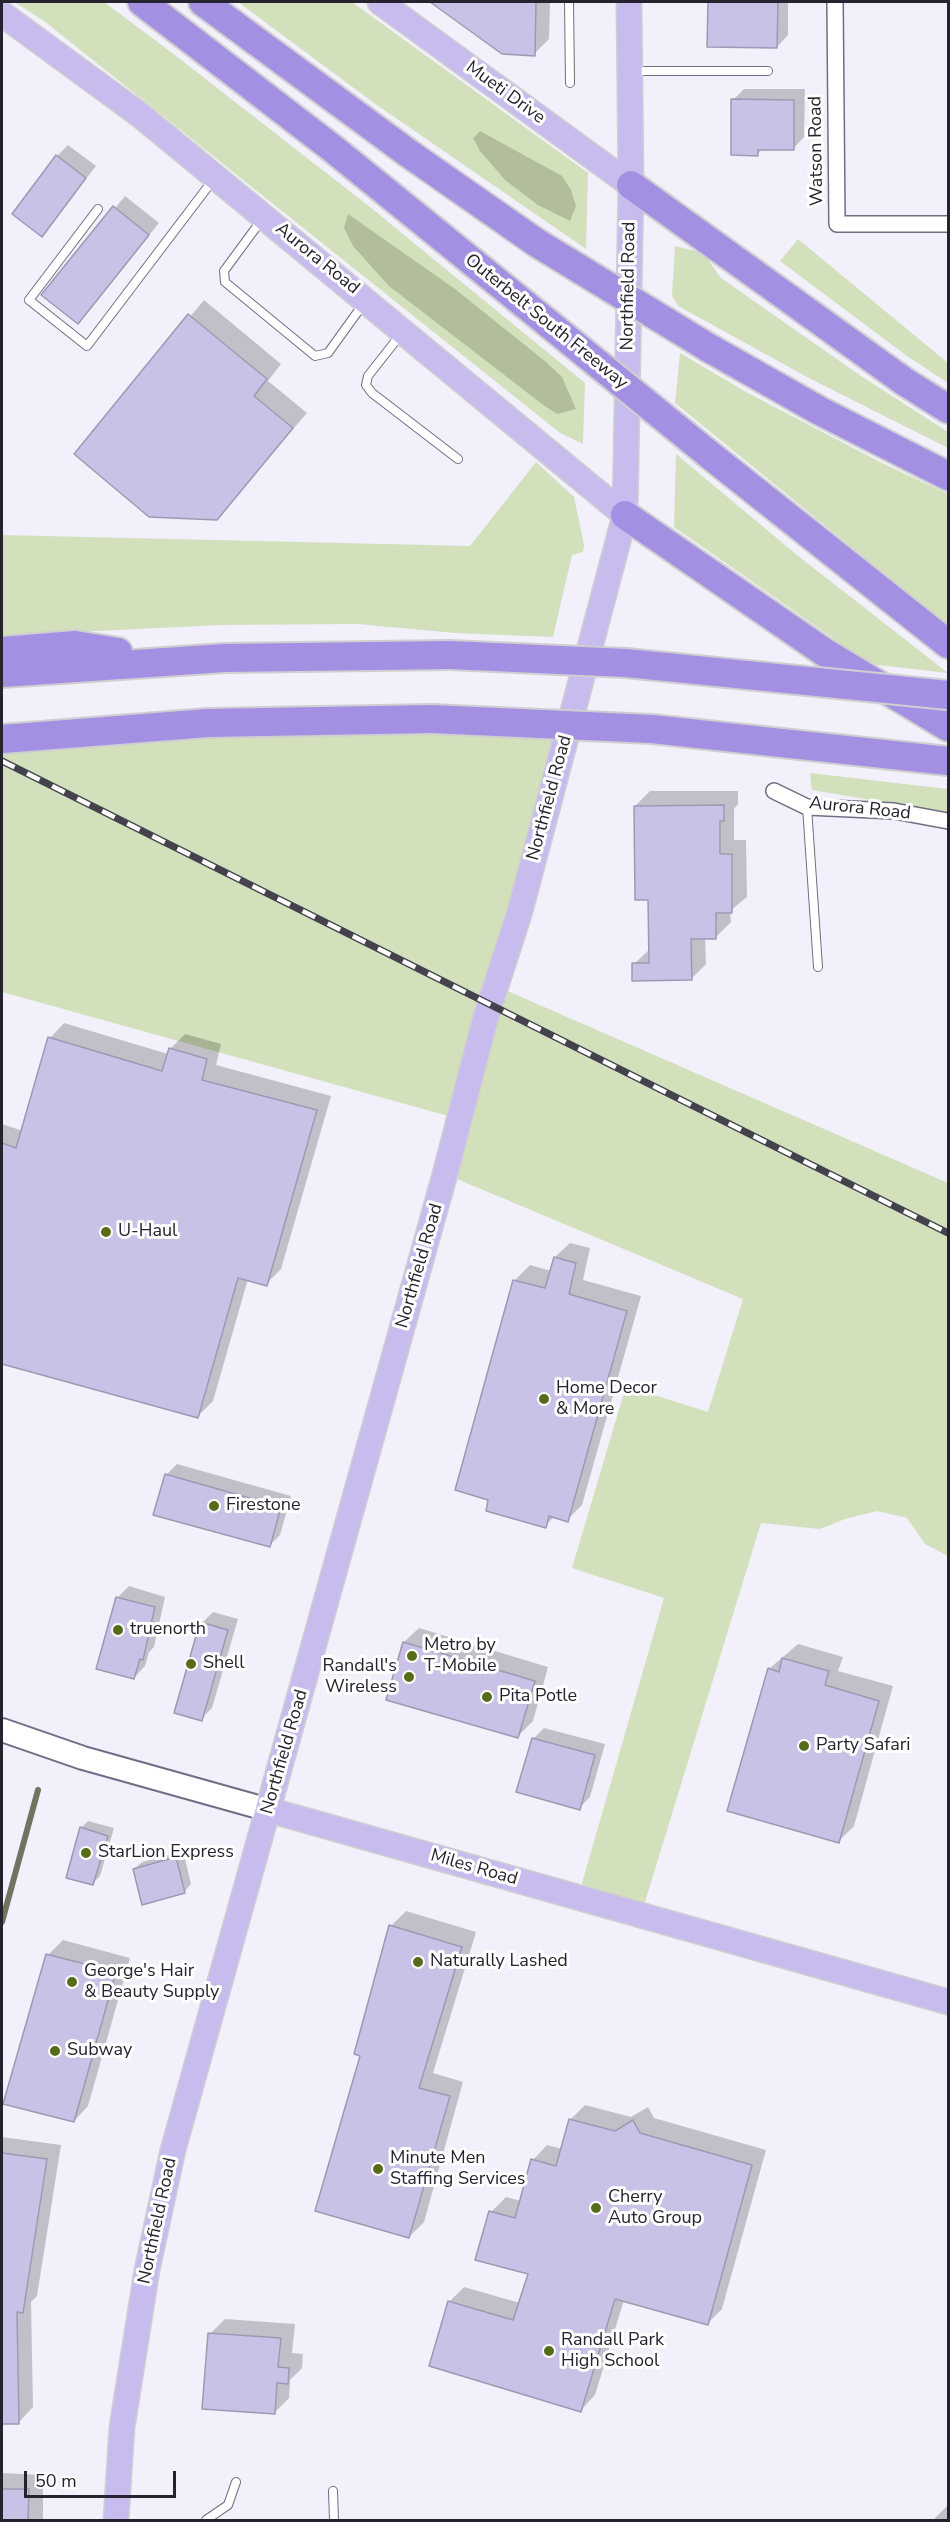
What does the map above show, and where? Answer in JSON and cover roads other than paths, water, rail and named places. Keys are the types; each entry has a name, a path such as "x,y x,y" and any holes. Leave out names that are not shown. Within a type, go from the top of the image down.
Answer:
{"highway":[{"name":"Outerbelt South Freeway","path":"142,2 341,155 711,456 948,644"},
{"path":"203,2 365,122 537,243 709,348 820,411 948,476"},
{"path":"631,185 905,382 948,410"},
{"path":"625,515 824,652 948,726"},
{"path":"3,658 75,645 171,660"},
{"path":"3,658 42,669 171,660 333,655 450,655 649,665 948,695"},
{"path":"2,739 158,726 268,720 432,719 652,729 948,761"}],"main road":[{"name":"Mueti Drive","path":"380,2 631,185"},
{"name":"Northfield Road","path":"116,2520 122,2427 158,2212 445,1174 485,1020 520,911 625,515 631,185 629,2"},
{"name":"Aurora Road","path":"2,14 140,114 625,515"},
{"name":"Miles Road","path":"2,1730 83,1758 948,2002"}],"street":[{"name":"Watson Road","path":"835,2 837,224 948,224"},
{"name":"Aurora Road","path":"774,791 807,807 894,811 948,821"}],"lane":[{"path":"569,2 570,83"},
{"path":"630,71 768,71"},
{"path":"98,209 29,300 87,346 215,177"},
{"path":"264,216 224,271 225,282 315,356 328,353 367,300"},
{"path":"404,330 368,376 366,385 372,393 458,459"},
{"path":"807,807 818,967"},
{"path":"206,2520 228,2505 236,2482"},
{"path":"333,2491 334,2520"}],"waterway":[{"path":"2,1922 38,1790"}],"railway":[{"path":"2,761 948,1233"}],"place":[{"name":"U-Haul","path":"106,1232"},
{"name":"Home Decor & More","path":"544,1399"},
{"name":"Firestone","path":"214,1506"},
{"name":"truenorth","path":"118,1630"},
{"name":"Metro by T-Mobile","path":"412,1656"},
{"name":"Shell","path":"191,1664"},
{"name":"Randall's Wireless","path":"409,1677"},
{"name":"Pita Potle","path":"487,1697"},
{"name":"Party Safari","path":"804,1746"},
{"name":"StarLion Express","path":"86,1853"},
{"name":"Naturally Lashed","path":"418,1962"},
{"name":"George's Hair & Beauty Supply","path":"72,1982"},
{"name":"Subway","path":"55,2051"},
{"name":"Minute Men Staffing Services","path":"378,2169"},
{"name":"Cherry Auto Group","path":"596,2208"},
{"name":"Randall Park High School","path":"549,2351"}]}
